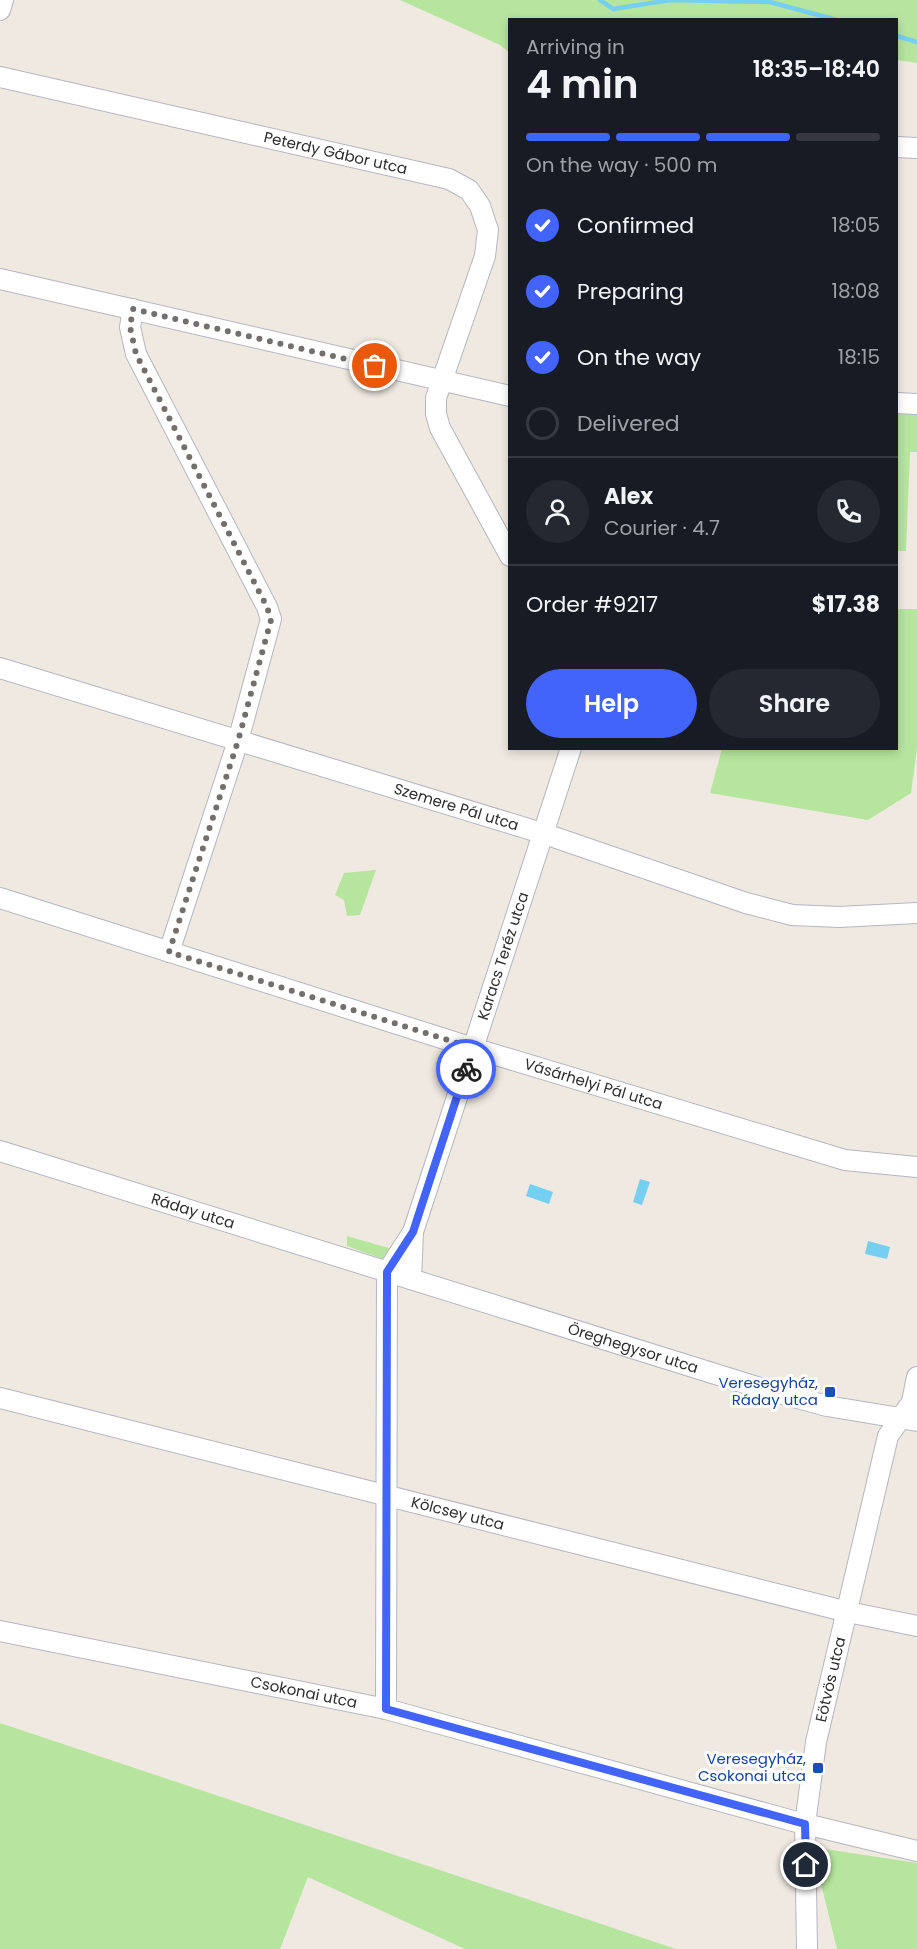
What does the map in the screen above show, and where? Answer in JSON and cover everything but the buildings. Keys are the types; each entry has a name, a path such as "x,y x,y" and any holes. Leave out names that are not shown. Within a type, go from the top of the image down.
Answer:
{"street":[{"path":"0,10 3,0"},
{"name":"Peterdy Gábor utca","path":"0,77 449,180 469,190 480,206 488,230 485,256 441,381"},
{"path":"898,147 917,148"},
{"path":"0,279 508,396"},
{"path":"133,309 130,327 136,354 267,607 271,620 238,741 169,952"},
{"path":"441,381 436,398 436,414 440,428 508,552"},
{"path":"898,403 917,404"},
{"name":"Szemere Pál utca","path":"0,668 545,834 689,885 792,915 839,917 917,913"},
{"name":"Karacs Teréz utca","path":"387,1272 413,1232 545,834 570,750"},
{"name":"Vásárhelyi Pál utca","path":"0,898 473,1048 845,1160 917,1167"},
{"name":"Ráday utca","path":"0,1151 387,1272"},
{"name":"Karacs Teréz utca","path":"411,1279 413,1232"},
{"path":"386,1709 387,1272"},
{"name":"Öreghegysor utca","path":"387,1272 757,1387 827,1406 908,1419"},
{"name":"Eötvös utca","path":"807,1949 805,1824 816,1742 888,1436 908,1419 917,1377"},
{"name":"Kölcsey utca","path":"0,1398 848,1612 917,1626"},
{"name":"Csokonai utca","path":"0,1631 386,1709 805,1824 917,1851"}],"green space":[{"path":"400,0 917,0 917,63 898,60 898,18 508,18 508,51 500,45"},
{"path":"898,413 917,413 917,452 910,452 906,551 898,551"},
{"path":"898,609 917,609 917,748 911,793 868,820 710,793 722,750 898,750"},
{"path":"376,870 360,915 347,916 344,900 335,895 344,873"},
{"path":"347,1236 392,1249 386,1260 347,1246"},
{"path":"0,1723 676,1949 465,1949 308,1877 280,1949 0,1949"},
{"path":"812,1847 917,1863 917,1949 837,1949"}],"water":[{"path":"640,1179 650,1182 642,1205 633,1202"},
{"path":"530,1184 553,1192 549,1204 526,1196"},
{"path":"868,1241 890,1247 887,1259 865,1254"}],"waterway":[{"path":"600,0 613,9 670,0 770,2 830,18"},
{"path":"898,36 917,42"}],"way so far":[{"path":"375,366 133,309 130,327 131,340 136,354 267,607 271,620 238,741 169,952 473,1048 466,1069"}],"place":[{"name":"Veresegyház, Ráday utca","path":"830,1392"},
{"name":"Veresegyház, Csokonai utca","path":"818,1768"}],"route":[{"path":"466,1069 413,1232 387,1272 386,1709 805,1824 806,1865"}]}
